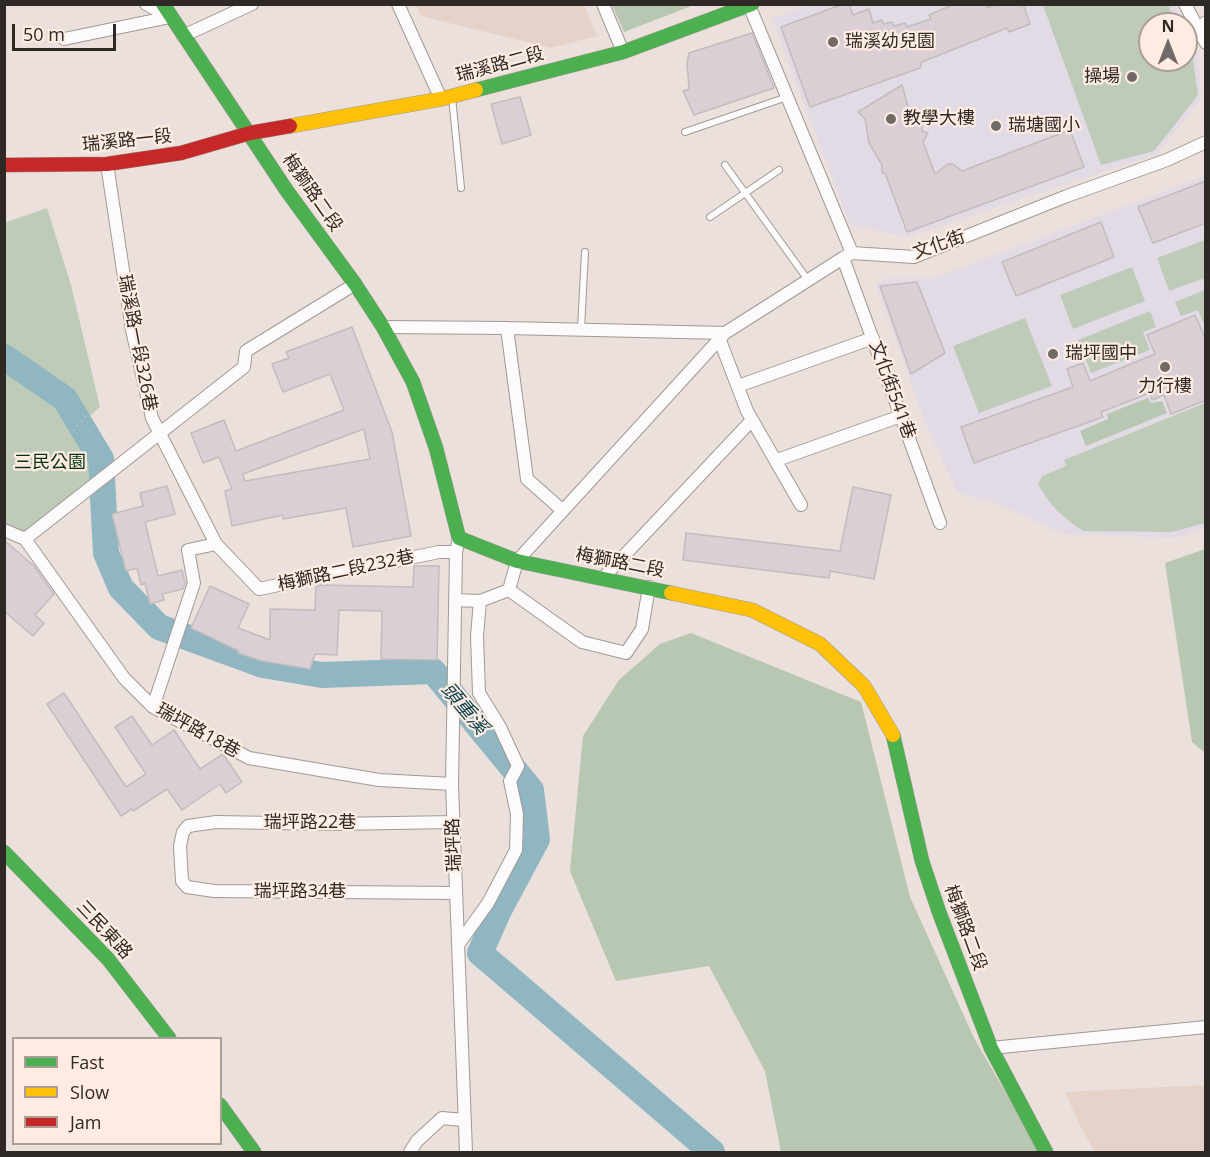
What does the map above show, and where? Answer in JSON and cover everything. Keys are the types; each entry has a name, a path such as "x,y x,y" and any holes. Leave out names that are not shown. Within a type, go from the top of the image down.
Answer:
{"street":[{"path":"146,4 166,11"},
{"path":"183,36 252,4"},
{"path":"398,4 446,98"},
{"path":"603,4 623,52"},
{"path":"1185,4 1202,26 1206,43"},
{"name":"瑞溪路二段","path":"250,133 446,98 623,52 751,5"},
{"name":"文化街541巷","path":"751,5 847,255 873,338 940,523"},
{"path":"64,39 166,11"},
{"name":"梅獅路二段","path":"166,11 383,327 413,382 436,448 458,545 517,561 752,610 820,644 864,686 893,734 926,871 939,912 991,1048 1046,1152"},
{"name":"瑞溪路一段","path":"4,165 107,164 181,153 250,133"},
{"name":"文化街","path":"847,255 914,257 1067,196 1167,160 1206,142"},
{"name":"瑞溪路一段326巷","path":"107,164 132,330 152,418 216,544"},
{"path":"509,590 517,561 722,336 847,255"},
{"path":"4,530 25,539 244,367 246,351 355,284"},
{"path":"383,327 581,329 722,336"},
{"path":"507,328 527,479 562,510"},
{"path":"722,336 738,387 752,420 801,505"},
{"path":"738,387 873,338"},
{"path":"777,460 901,416"},
{"path":"603,578 752,420"},
{"name":"瑞坪路18巷","path":"25,539 124,678 153,707 249,758 379,780 452,784"},
{"path":"153,707 194,583 188,550 216,544"},
{"name":"梅獅路二段232巷","path":"216,544 259,589 439,552 458,545"},
{"name":"瑞坪路","path":"458,545 452,784 466,1152"},
{"path":"509,590 582,642 626,653 642,628 650,587"},
{"path":"455,600 480,601 509,590"},
{"path":"458,945 488,903 516,850 517,814 510,781 518,766 500,727 479,693 477,636 480,601"},
{"name":"瑞坪路22巷","path":"180,846 183,832 188,826 216,822 334,824 454,822"},
{"name":"瑞坪路34巷","path":"180,846 182,881 187,887 214,891 456,893"},
{"name":"三民東路","path":"4,852 108,959 168,1037"},
{"path":"991,1048 1206,1028"},
{"path":"222,1108 254,1152"},
{"path":"410,1152 417,1141 442,1118 463,1120"}],"lane":[{"path":"685,132 787,97"},
{"path":"446,98 461,188"},
{"path":"725,165 808,280"},
{"path":"710,217 779,170"},
{"path":"581,329 585,252"}],"path":[{"path":"4,248 27,255 52,285 59,307 58,349 64,365 75,375 94,407 74,430 52,446 4,453"}],"shaded area":[{"name":"瑞塘國小","path":"811,4 1174,5 1177,12 1138,12 1138,72 1198,72 1198,56 1201,99 1157,154 907,237 850,225 772,19"},
{"path":"416,5 584,5 597,36 551,48 421,16"},
{"name":"瑞坪國中","path":"1205,176 1205,527 1176,538 1063,534 1002,505 958,493 925,422 876,285 885,279 932,279"},
{"path":"1205,1085 1205,1152 1095,1152 1065,1092"}],"green space":[{"path":"612,5 694,5 624,32"},
{"name":"操場","path":"1043,5 1168,5 1171,12 1138,12 1138,72 1195,72 1198,95 1154,151 1101,165"},
{"name":"三民公園","path":"47,208 71,285 100,407 80,425 101,459 102,481 25,539 5,530 4,223"},
{"path":"1205,240 1205,278 1169,291 1157,258"},
{"path":"1132,267 1145,301 1073,329 1060,295"},
{"path":"1205,290 1205,327 1198,310 1181,316 1175,302"},
{"path":"1150,311 1156,327 1143,332 1150,350 1091,373 1078,340"},
{"path":"1025,318 1052,386 979,413 953,346"},
{"path":"1148,398 1151,403 1162,401 1167,413 1086,446 1080,431 1108,419 1107,414"},
{"path":"1205,403 1205,523 1172,532 1084,531 1058,511 1038,484 1042,476 1066,466 1064,460"},
{"path":"1206,549 1205,753 1192,742 1165,563"},
{"path":"691,633 861,702 910,897 974,1038 1040,1152 781,1152 765,1071 709,966 616,981 570,871 583,736 619,680 660,644"}],"building":[{"path":"843,4 849,4 853,15 869,9 873,23 881,20 884,24 892,22 894,26 905,23 907,27 931,19 929,15 955,4 986,4 987,8 997,4 1023,4 1030,24 1009,32 1007,28 922,62 920,68 810,107 781,27"},
{"path":"752,33 774,88 694,115 683,91 689,89 687,63 689,53"},
{"name":"教學大樓","path":"902,85 909,110 922,112 917,118 922,123 922,131 928,133 923,142 935,174 948,164 953,164 962,171 1070,130 1084,167 907,232 885,173 882,173 882,165 869,143 865,119 858,112"},
{"path":"520,97 531,135 502,144 491,104"},
{"path":"1206,181 1206,223 1153,243 1138,207"},
{"path":"1101,222 1114,257 1016,296 1002,262"},
{"path":"917,282 945,353 911,374 880,286"},
{"path":"1195,315 1206,340 1206,400 1171,414 1164,395 1152,400 1150,393 1101,412 1103,417 974,463 961,427 1073,387 1067,369 1083,363 1090,381 1155,354 1147,335"},
{"path":"352,327 392,432 411,536 353,547 346,508 283,519 283,515 232,526 225,491 232,489 219,457 203,463 191,433 224,420 236,451 344,410 330,374 283,392 272,364 289,358 286,352","holes":["364,429 370,459 245,481 243,474"]},
{"path":"167,486 175,514 145,522 158,576 182,570 185,583 183,589 162,594 164,600 150,604 145,583 141,585 137,568 126,571 112,514 143,506 140,493"},
{"path":"853,487 891,495 874,579 830,571 829,578 683,560 686,533 840,551"},
{"path":"4,540 34,566 54,594 35,615 44,623 33,636 4,611"},
{"path":"414,566 439,566 437,660 381,659 382,611 339,610 337,655 315,654 310,669 262,661 238,653 239,651 191,628 210,586 249,604 238,628 270,640 270,609 315,610 316,586 321,585 413,587"},
{"path":"64,693 126,787 146,774 115,727 132,716 152,745 174,730 200,769 223,754 242,782 226,793 220,784 182,810 167,789 121,816 47,704"}],"waterway":[{"name":"頭重溪","path":"4,357 65,399 101,459 106,553 121,588 159,627 263,665 322,675 433,671 531,790 537,839 499,910 480,953 712,1152"}],"traffic: fast":[{"path":"163,4 287,191 355,284 383,327 413,382 436,448 459,538 517,561 671,593"},
{"path":"476,90 623,52 752,4"},
{"path":"893,735 922,861 939,912 991,1048 1046,1152"},
{"path":"4,852 108,959 168,1037"},
{"path":"222,1108 254,1152"}],"traffic: slow":[{"path":"290,126 441,99 476,90"},
{"path":"671,593 752,610 820,644 864,686 893,735"}],"traffic: jam":[{"path":"4,165 107,164 181,153 250,133 290,126"}],"place":[{"name":"瑞溪幼兒園","path":"833,42"},
{"name":"操場","path":"1132,77"},
{"name":"教學大樓","path":"891,119"},
{"name":"瑞塘國小","path":"996,126"},
{"name":"瑞坪國中","path":"1053,354"},
{"name":"力行樓","path":"1165,367"}]}
